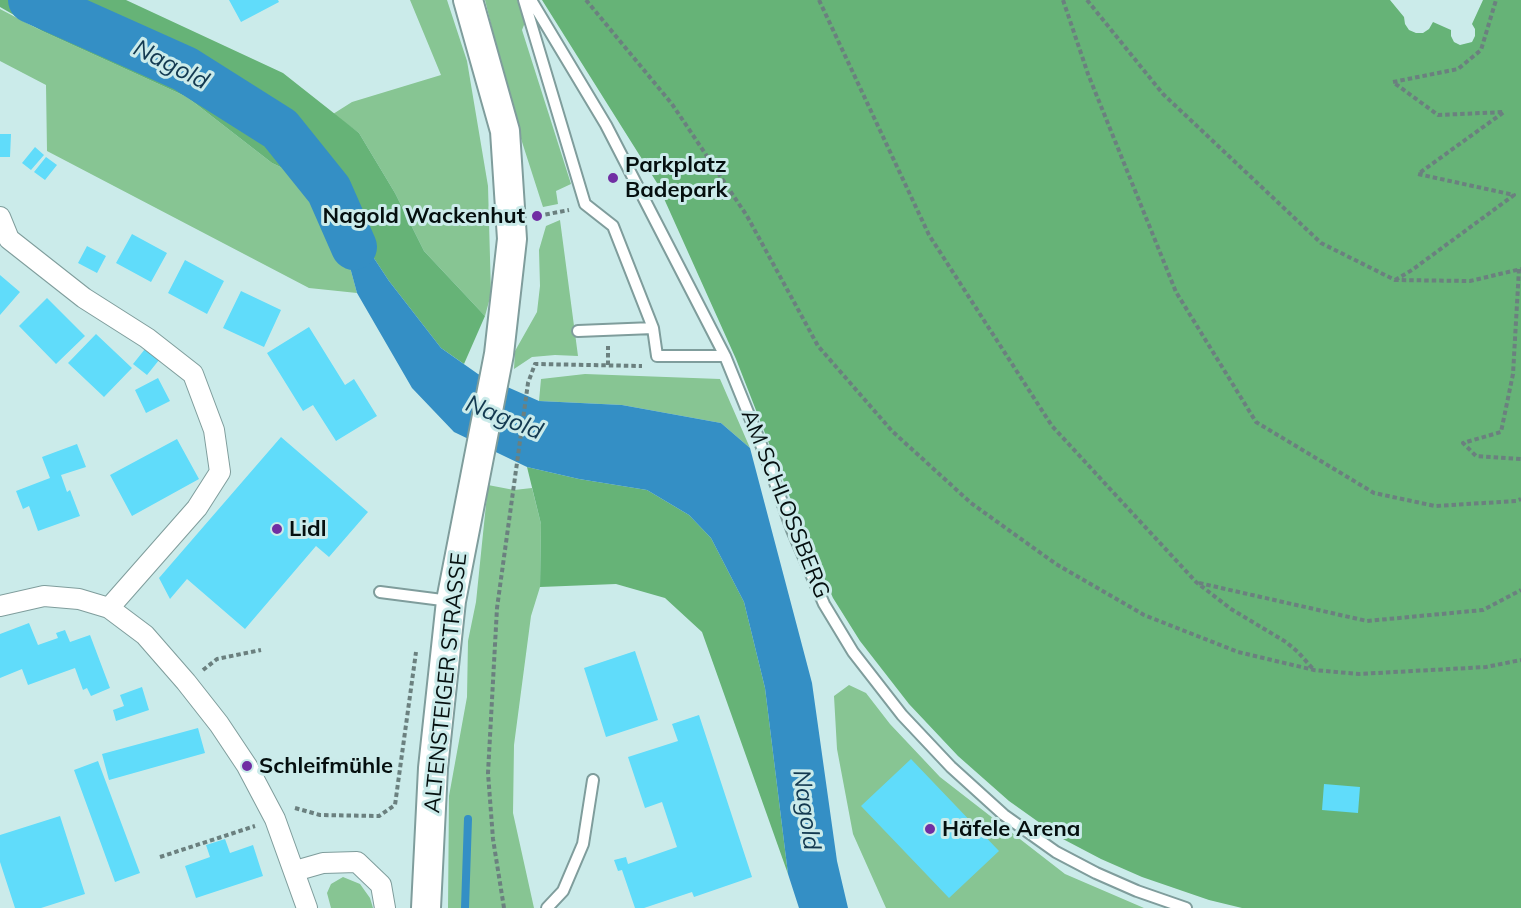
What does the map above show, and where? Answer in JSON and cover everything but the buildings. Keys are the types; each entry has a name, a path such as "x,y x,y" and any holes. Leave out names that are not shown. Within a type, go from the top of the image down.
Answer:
{"main road":[{"name":"ALTENSTEIGER STRASSE","path":"426,908 433,768 451,601 499,354 512,238 506,131 468,0"}],"street":[{"path":"0,218 9,239 84,298 147,338 193,374 214,430 220,472 197,508 109,608"},
{"path":"0,606 44,597 79,599 109,608 145,635 219,724 247,766 274,819 307,908"},
{"path":"295,871 323,863 357,862 381,885 386,908"}],"lane":[{"path":"524,0 585,204 613,226 653,328 657,356 724,356"},
{"name":"AM SCHLOSSBERG","path":"531,0 606,125 724,356 764,452 792,530 824,604 853,652 902,715 951,767 1004,815 1056,852 1096,873 1137,891 1186,908"},
{"path":"578,331 653,328"},
{"path":"380,592 451,601"},
{"path":"547,908 563,891 583,844 593,780"}],"path":[{"path":"585,0 678,114 747,216 818,346 892,431 909,447 971,503 1056,564 1144,615 1238,652 1314,670 1359,674 1486,667 1521,660"},
{"path":"819,0 929,235 1052,426 1196,582 1231,609 1286,642 1314,670"},
{"path":"1063,0 1088,74 1176,292 1256,422 1374,493 1434,506 1521,499"},
{"path":"1087,0 1163,94 1321,243 1395,280 1470,281 1520,269 1513,375 1501,432 1463,443 1476,456 1521,459"},
{"path":"1395,280 1514,195 1418,174 1504,112 1438,115 1393,82 1458,69 1481,50 1496,0"},
{"path":"537,216 559,213 585,204"},
{"path":"504,908 493,839 488,773 497,608 528,383 534,364 652,366"},
{"path":"1196,582 1368,621 1483,610 1521,590"},
{"path":"160,856 274,819 297,808 320,814 379,816 395,805 417,644"},
{"path":"186,682 217,659 261,650"}],"green space":[{"path":"0,0 126,0 283,73 359,133 395,193 424,251 485,316 464,364 441,348 389,281 329,190 272,163 187,97 42,31 0,7"},
{"path":"410,0 447,0 467,61 488,186 491,294 485,316 424,251 395,193 359,133 333,114 352,102 441,75"},
{"path":"485,0 517,0 526,20 522,30 571,184 556,191 558,204 543,207 514,117"},
{"path":"542,0 1390,0 1404,17 1409,30 1423,33 1433,22 1451,30 1454,42 1460,45 1472,42 1475,29 1472,24 1483,0 1521,0 1521,908 1242,908 1209,900 1142,877 1061,838 1009,801 958,756 909,704 860,641 833,598 800,523 736,359 657,183"},
{"path":"0,9 42,31 187,97 272,163 329,190 357,293 309,288 47,151 46,85 0,61"},
{"path":"560,220 578,356 532,357 514,369 515,351 537,312 540,286 539,250 546,226"},
{"path":"585,374 720,379 750,448 721,423 622,405 539,401 541,379"},
{"path":"527,467 579,479 647,490 689,515 711,538 744,602 765,688 788,874 702,632 665,598 616,584 540,587 541,524"},
{"path":"488,485 514,490 532,488 541,524 540,587 531,616 514,745 513,813 534,908 448,908 449,796 467,697 468,641 476,602"},
{"path":"849,685 866,693 890,724 940,777 1065,874 1144,908 886,908 853,834 837,749 834,696"},
{"path":"343,877 360,884 370,898 373,908 331,908 327,893 331,884"}],"water":[{"path":"329,190 389,281 441,348 478,374 539,401 622,405 721,423 750,448 812,683 837,861 848,908 799,908 788,874 765,688 744,602 711,538 689,515 647,490 579,479 527,467 454,432 412,388 357,293"}],"waterway":[{"name":"Nagold","path":"31,0 185,69 280,129 329,190 354,247"},
{"path":"465,908 468,819"}],"place":[{"name":"Parkplatz Badepark","path":"613,178"},
{"name":"Nagold Wackenhut","path":"537,216"},
{"name":"Lidl","path":"277,529"},
{"name":"Schleifmühle","path":"247,766"},
{"name":"Häfele Arena","path":"930,829"}]}
